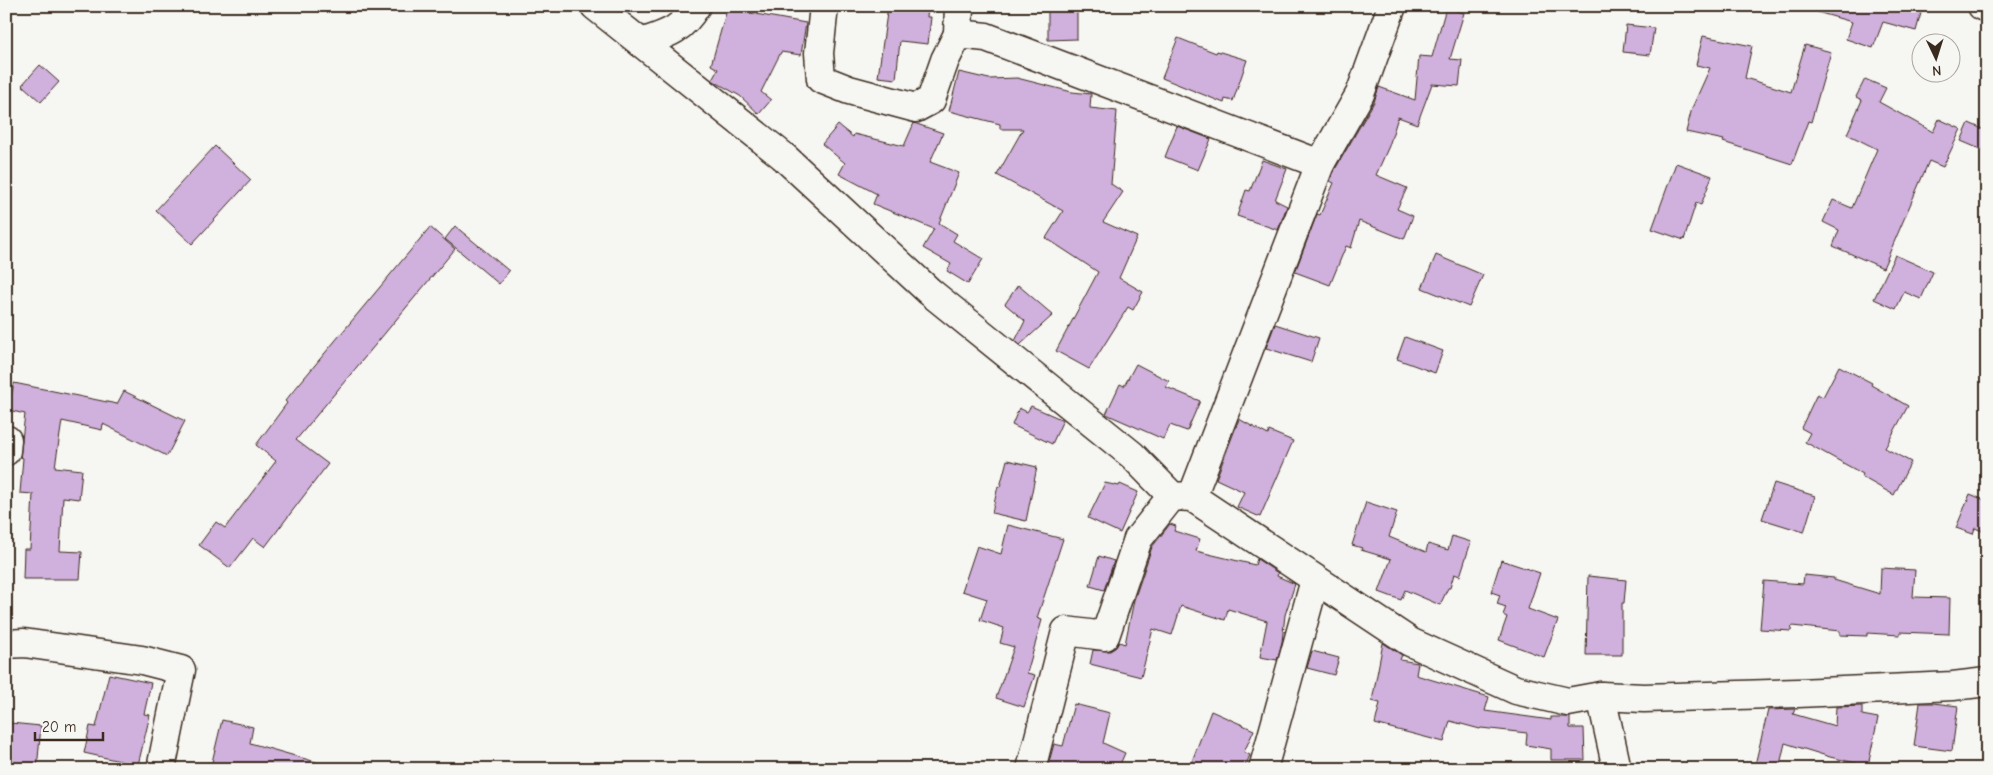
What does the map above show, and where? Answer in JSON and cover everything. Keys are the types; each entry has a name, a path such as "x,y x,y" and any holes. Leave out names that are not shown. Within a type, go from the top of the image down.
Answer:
{"street":[{"path":"595,6 783,156 930,292 1182,496 1410,642 1516,690 1568,702 1601,696 1644,698 1788,694 1953,686 1987,682"},
{"path":"641,43 664,35 686,22 696,6"},
{"path":"824,6 819,53 821,79 849,90 916,108 931,100 945,60 958,34 959,6"},
{"path":"1031,769 1066,631 1105,636 1138,540 1182,496 1320,164 1360,94 1392,6"},
{"path":"1982,6 1987,8"},
{"path":"958,34 986,37 1320,164"},
{"path":"6,451 7,440"},
{"path":"1263,769 1315,580"},
{"path":"6,644 24,643 142,660 181,670 162,769"},
{"path":"1601,696 1617,769"}],"building":[{"path":"728,6 752,6 750,13 806,23 801,55 781,52 761,92 771,100 759,114 740,96 712,80 718,69 711,65"},
{"path":"888,6 928,6 927,17 931,17 928,44 900,41 896,79 878,77"},
{"path":"1048,6 1077,6 1077,39 1048,40"},
{"path":"1817,6 1923,6 1916,31 1883,22 1873,48 1846,39 1852,22 1817,12"},
{"path":"1446,8 1464,13 1450,59 1462,60 1459,86 1432,84 1417,124 1398,117 1389,146 1376,175 1407,188 1397,209 1413,216 1404,239 1359,221 1351,248 1346,246 1330,285 1295,272 1317,214 1320,215 1334,183 1330,181 1334,171 1374,102 1379,87 1415,100 1419,56 1432,57"},
{"path":"1626,25 1654,28 1650,55 1623,52"},
{"path":"1703,36 1752,46 1745,78 1791,92 1805,45 1831,52 1811,122 1808,121 1792,164 1723,142 1724,140 1686,132 1692,108 1710,68 1696,65"},
{"path":"1178,38 1216,53 1217,51 1247,60 1233,101 1225,99 1224,103 1162,78"},
{"path":"40,65 59,82 41,102 22,85"},
{"path":"959,72 989,79 1017,78 1072,92 1091,94 1090,108 1117,111 1111,184 1123,192 1103,222 1137,237 1119,278 1143,292 1133,310 1128,307 1089,369 1056,351 1098,272 1046,238 1063,211 997,175 1023,129 1000,129 1000,124 949,111"},
{"path":"1865,79 1886,88 1879,102 1933,132 1939,119 1961,129 1943,167 1929,161 1883,268 1833,246 1839,230 1823,222 1833,200 1852,208 1877,149 1847,134 1862,100 1856,97"},
{"path":"914,123 943,133 930,162 959,173 939,223 957,234 953,241 983,259 968,284 947,271 951,264 923,248 934,229 873,204 877,194 839,174 845,163 822,144 838,125 853,137 854,134 904,146"},
{"path":"1969,123 1987,131 1987,152 1961,141"},
{"path":"1177,126 1211,139 1198,170 1165,157"},
{"path":"215,146 251,180 192,244 156,210"},
{"path":"1262,160 1287,169 1275,200 1287,206 1278,230 1237,216 1246,190 1250,191"},
{"path":"1676,163 1712,176 1701,205 1696,203 1684,240 1652,229"},
{"path":"455,226 509,271 499,284 445,239"},
{"path":"430,227 455,249 296,440 328,464 265,547 253,538 230,568 199,545 216,522 225,528 276,461 256,445 287,403 285,401"},
{"path":"1436,255 1483,275 1469,307 1422,288"},
{"path":"1895,255 1933,272 1921,299 1904,292 1896,309 1874,299"},
{"path":"1018,285 1053,315 1020,345 1015,341 1025,321 1005,304"},
{"path":"1275,324 1319,338 1311,362 1266,348"},
{"path":"1405,337 1443,351 1435,373 1397,359"},
{"path":"1136,364 1169,381 1166,387 1200,401 1187,431 1170,425 1163,439 1106,414 1120,384 1124,386"},
{"path":"1839,366 1872,383 1871,385 1908,406 1885,448 1911,462 1894,495 1862,477 1863,474 1805,442 1810,433 1801,428 1817,394 1823,397"},
{"path":"14,383 117,404 124,391 185,421 167,456 103,424 102,430 62,421 55,467 82,470 79,499 63,497 60,551 82,552 80,579 23,579 24,549 30,549 33,494 20,493 23,458 20,457 25,414 8,410"},
{"path":"1031,406 1063,420 1052,444 1012,425 1019,408 1027,412"},
{"path":"1239,419 1268,435 1269,431 1293,441 1260,517 1237,507 1244,492 1216,479"},
{"path":"1007,460 1037,467 1026,521 992,513 998,486 1000,487"},
{"path":"1105,483 1119,486 1120,484 1138,492 1120,533 1088,518"},
{"path":"1774,483 1815,496 1804,532 1762,519"},
{"path":"1970,494 1987,501 1987,533 1975,528 1973,534 1956,528"},
{"path":"1366,502 1397,512 1389,537 1426,552 1428,544 1448,550 1452,536 1471,542 1460,576 1454,574 1450,588 1448,588 1440,605 1405,590 1401,600 1379,592 1391,559 1361,550 1362,548 1352,545"},
{"path":"1170,524 1176,526 1174,531 1200,539 1196,551 1255,565 1257,559 1278,573 1277,576 1295,584 1285,615 1282,642 1277,660 1260,657 1267,621 1228,609 1225,620 1181,606 1172,635 1153,629 1141,677 1090,664 1093,650 1110,651 1119,642 1125,644 1134,600 1152,547"},
{"path":"1008,525 1063,539 1037,618 1042,620 1027,673 1035,675 1024,707 996,698 1014,647 1000,643 1004,628 980,620 987,599 962,591 977,546 1001,554"},
{"path":"1099,556 1114,561 1104,590 1090,586"},
{"path":"1501,560 1540,573 1528,609 1558,620 1544,657 1499,640 1507,617 1503,615 1506,607 1497,604 1500,595 1491,592"},
{"path":"1881,568 1915,570 1913,597 1950,598 1949,634 1900,632 1900,635 1867,633 1867,636 1840,635 1840,631 1792,626 1791,631 1760,629 1764,581 1803,584 1804,575 1834,578 1834,580 1880,594"},
{"path":"1588,576 1626,580 1624,603 1622,603 1622,655 1586,655"},
{"path":"1383,643 1402,655 1400,660 1418,663 1416,675 1489,697 1485,711 1551,720 1551,717 1570,717 1570,728 1584,728 1585,760 1551,760 1551,749 1526,745 1527,733 1480,729 1450,721 1444,742 1375,724 1380,703 1372,701"},
{"path":"1312,651 1339,658 1334,675 1307,668"},
{"path":"109,674 151,683 144,714 150,715 138,765 84,753 90,726 96,727"},
{"path":"1920,703 1958,706 1952,751 1914,746"},
{"path":"1074,704 1110,713 1103,743 1125,753 1118,769 1047,769 1054,744 1063,746"},
{"path":"1862,706 1862,715 1878,718 1868,766 1785,743 1779,769 1754,769 1768,710 1795,709 1793,714 1835,726 1836,707"},
{"path":"1211,711 1254,730 1244,752 1250,755 1244,769 1189,769"},
{"path":"222,720 253,727 250,743 323,764 322,769 240,769 212,762"},
{"path":"10,723 41,726 37,769 6,769"}]}
